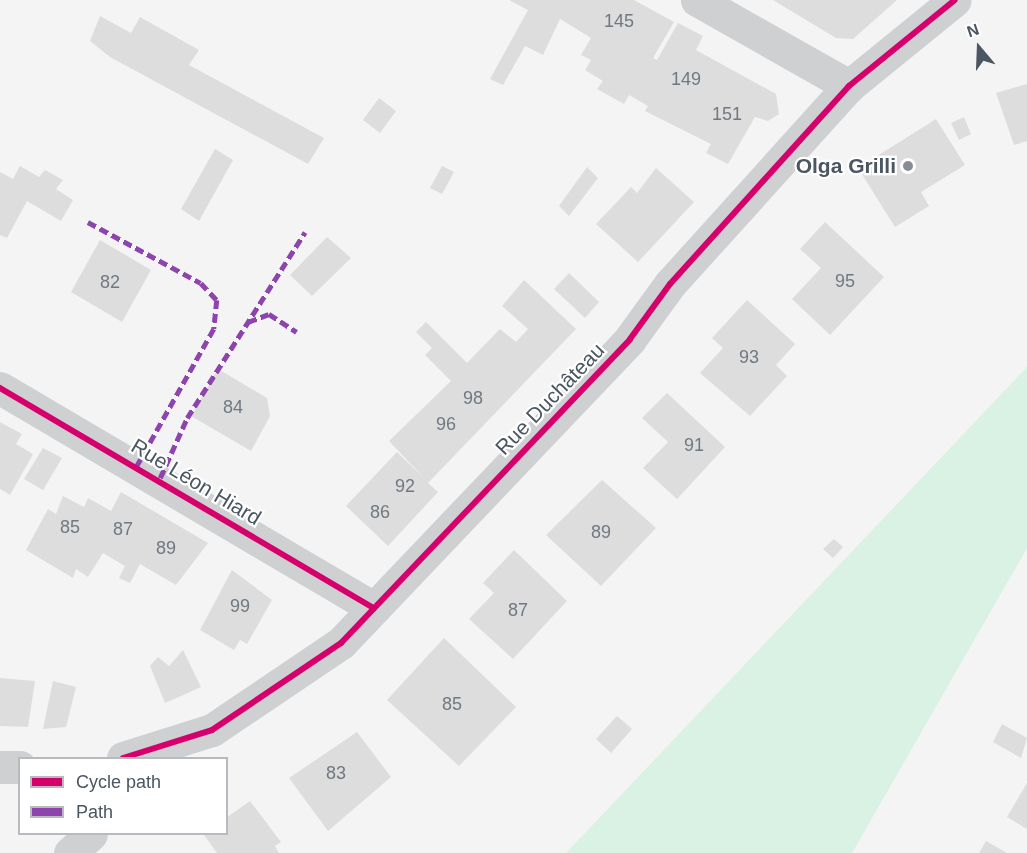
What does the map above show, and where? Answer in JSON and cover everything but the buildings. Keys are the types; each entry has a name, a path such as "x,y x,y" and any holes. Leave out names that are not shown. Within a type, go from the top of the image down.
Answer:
{"street":[{"path":"697,0 849,86"},
{"name":"Rue Duchâteau","path":"137,757 165,753 263,700 341,643 630,339 670,284 849,86 956,0"},
{"name":"Rue Léon Hiard","path":"0,388 374,608"},
{"path":"0,767 18,767"},
{"path":"70,853 90,835"}],"green space":[{"path":"1027,367 1027,548 852,853 566,853"}],"marked path":[{"path":"88,222 201,283 217,300 214,329 137,466"},
{"path":"160,478 187,418 305,232"},
{"path":"248,322 269,314 297,332"}],"cycle path":[{"path":"126,757 212,730 341,643 630,339 670,284 849,86 955,0"},
{"path":"0,388 374,608"}],"place":[{"name":"Olga Grilli","path":"908,166"}]}
